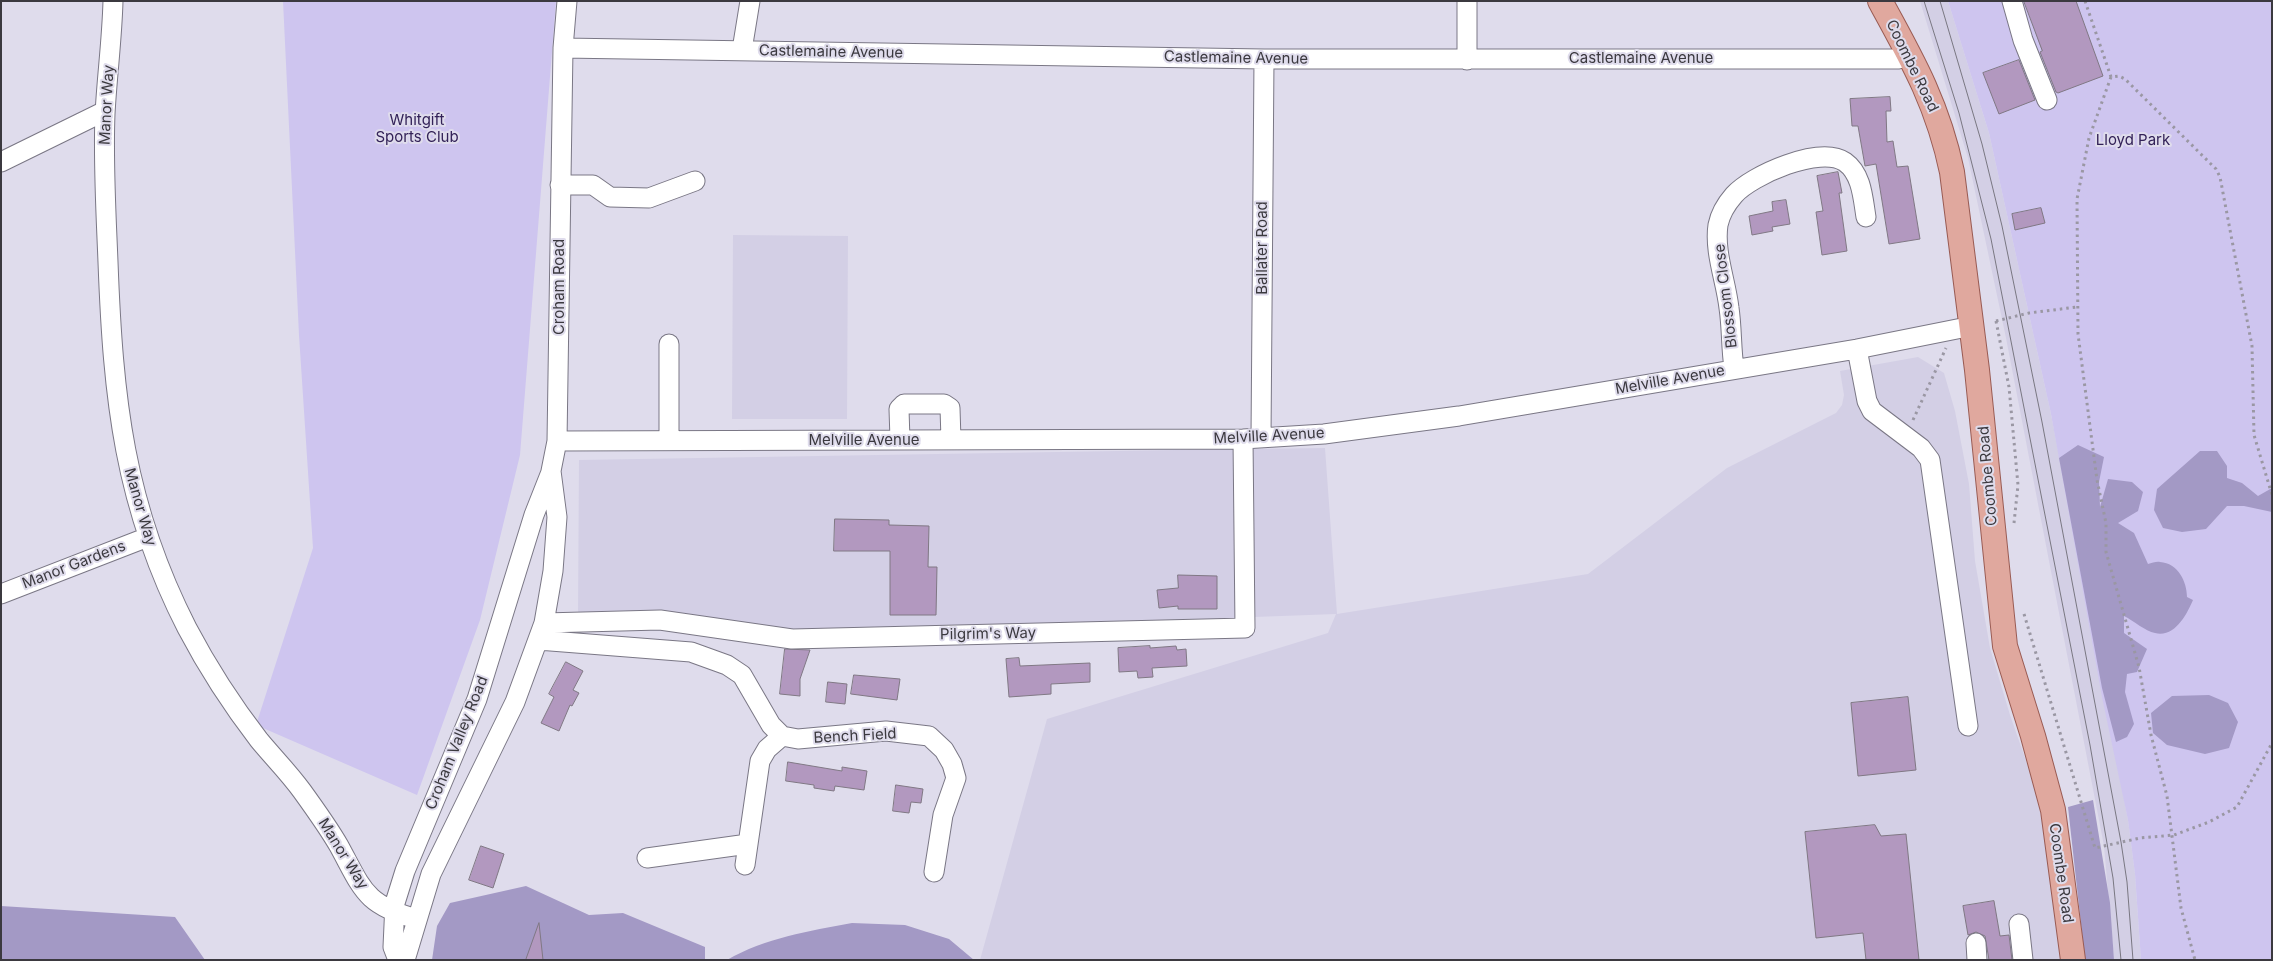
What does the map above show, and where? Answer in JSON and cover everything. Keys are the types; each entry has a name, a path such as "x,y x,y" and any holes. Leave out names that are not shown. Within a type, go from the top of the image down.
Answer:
{"main road":[{"name":"Coombe Road","path":"1880,1 1910,56 1933,105 1946,144 1957,205 1972,326 2005,646 2033,736 2053,810 2073,960"}],"street":[{"name":"Manor Way","path":"113,1 105,111 104,162 114,376 128,467 148,537 159,568 180,614 224,691 260,741 288,773 329,829 360,886 381,906 395,913 417,919"},
{"name":"Croham Road","path":"553,571 557,517 551,471 557,441 562,48 568,1"},
{"path":"742,50 750,1"},
{"path":"1467,1 1467,60"},
{"path":"2012,1 2023,40 2047,100"},
{"name":"Castlemaine Avenue","path":"562,48 1264,59 1898,59 1910,56"},
{"name":"Ballater Road","path":"1252,438 1264,59"},
{"path":"1,162 105,111"},
{"name":"Blossom Close","path":"1734,368 1729,308 1719,252 1718,225 1724,208 1734,195 1780,158 1830,158 1844,161 1854,172 1860,184 1866,218"},
{"path":"560,185 593,184 610,196 649,198 694,181"},
{"name":"Melville Avenue","path":"557,441 1252,438 1324,434 1459,416 1734,368 1857,349 1972,326"},
{"path":"669,344 669,440"},
{"path":"1857,349 1867,400 1872,411 1921,448 1930,460 1968,726"},
{"path":"900,440 899,409 904,404 944,404 950,408 951,440"},
{"name":"Pilgrim's Way","path":"541,632 660,620 792,639 1245,628 1252,438"},
{"name":"Croham Valley Road","path":"398,960 393,947 395,903 405,871 477,699 534,515 551,471"},
{"name":"Manor Gardens","path":"1,594 148,537"},
{"name":"Croham Valley Road","path":"405,960 431,874 515,702 541,632 553,571"},
{"path":"541,632 691,652 727,665 742,675 771,725 782,736 767,749 760,761 745,865"},
{"name":"Bench Field","path":"782,736 798,739 886,731 929,736 944,750 952,764 956,778 943,815 934,872"},
{"path":"647,858 748,844"},
{"path":"2019,924 2022,960"}],"path":[{"path":"2085,1 2112,77 2089,138 2082,169 2076,221 2077,307 2097,480 2106,523 2106,552 2139,667 2151,735 2168,796 2181,908 2195,960"},
{"path":"2112,77 2119,76 2125,79 2216,169 2220,177 2252,346 2254,435 2272,495"},
{"path":"1972,326 2029,313 2077,307"},
{"path":"1996,321 2008,380 2018,485 2014,532"},
{"path":"1905,436 1948,344"},
{"path":"2023,608 2095,848 2140,838 2174,835 2209,822 2237,807 2272,743"}],"shaded area":[{"path":"1920,1 1948,1 1989,133 2051,414 2128,820 2135,874 2141,960 2114,960 2104,846 2006,338 1968,158"},
{"path":"733,235 848,236 847,419 732,419"},
{"path":"1918,357 1944,373 1955,411 1969,484 1975,561 1990,648 2010,715 2032,778 2043,824 2061,960 980,960 1047,719 1328,633 1336,614 1254,617 1252,449 1325,448 1337,614 1588,574 1727,468 1836,413 1842,405 1844,395 1840,371"},
{"path":"2078,445 2104,457 2099,482 2100,507 2108,479 2132,482 2143,492 2138,511 2118,523 2134,533 2148,564 2166,563 2180,574 2187,591 2187,597 2193,600 2179,624 2169,632 2162,634 2147,630 2124,616 2124,633 2147,649 2137,672 2127,674 2125,692 2134,724 2127,737 2116,742 2102,688 2059,458"},
{"path":"1237,449 1238,618 792,635 578,614 579,460"},
{"path":"2200,451 2217,451 2227,466 2227,478 2242,483 2258,496 2272,488 2272,512 2244,506 2227,506 2206,529 2182,532 2163,528 2154,510 2157,489"},
{"path":"2209,695 2228,703 2238,722 2229,748 2205,754 2167,745 2153,733 2151,713 2172,696"},
{"path":"2093,800 2110,903 2114,960 2085,960 2068,807"},
{"path":"526,886 589,915 623,913 705,947 705,960 432,960 437,926 450,903"},
{"path":"1,906 175,917 205,960 1,960"},
{"path":"852,923 905,925 949,939 974,960 727,960 742,952 772,941 804,932"}],"green space":[{"name":"Whitgift Sports Club","path":"283,1 556,1 520,455 480,620 417,795 256,725 313,548 299,335"},
{"name":"Lloyd Park","path":"1948,1 2272,1 2272,960 2141,960 2135,874 2128,820 2102,697 2051,414 1989,133"}],"building":[{"path":"2024,1 2076,1 2103,76 2058,93 2056,92 2040,52 2042,51"},
{"path":"2019,60 2035,100 1999,114 1983,73"},
{"path":"1890,97 1891,111 1886,111 1887,142 1893,141 1897,167 1908,166 1920,239 1889,244 1876,164 1865,166 1858,126 1852,126 1850,99"},
{"path":"1838,172 1842,193 1839,193 1847,251 1822,255 1816,212 1823,211 1817,176"},
{"path":"1786,200 1790,224 1772,227 1773,231 1752,235 1749,216 1773,211 1772,202"},
{"path":"2041,208 2045,223 2015,230 2012,214"},
{"path":"835,519 889,520 889,525 929,526 928,567 937,567 936,615 890,615 890,551 834,551"},
{"path":"1178,575 1217,576 1217,609 1178,609 1178,606 1159,608 1157,590 1178,588"},
{"path":"1150,646 1150,648 1176,646 1177,650 1186,649 1187,666 1152,668 1153,677 1138,678 1137,671 1119,672 1118,648"},
{"path":"785,649 810,650 800,679 800,696 780,694"},
{"path":"1019,658 1020,666 1090,663 1090,682 1051,684 1051,694 1009,697 1006,659"},
{"path":"566,662 583,671 573,690 579,693 572,706 570,705 559,731 541,723 554,697 549,694"},
{"path":"854,675 900,679 897,700 851,694"},
{"path":"828,682 847,684 845,704 826,702"},
{"path":"1908,697 1916,770 1858,776 1851,703"},
{"path":"788,762 842,771 842,767 867,771 864,790 835,786 834,791 814,788 814,785 786,781"},
{"path":"896,785 923,789 921,803 911,802 909,813 893,811"},
{"path":"1875,825 1881,836 1906,834 1919,960 1866,960 1863,933 1816,938 1805,832"},
{"path":"481,846 504,854 493,888 469,880"},
{"path":"1994,901 2000,936 2009,935 2012,960 1989,960 1985,936 1976,932 1968,935 1963,906"},
{"path":"539,923 543,960 526,960"}],"tram line":[{"path":"1924,1 1959,113 1991,239 2090,745 2113,878 2121,960"},
{"path":"1940,1 1982,144 2002,226 2042,422 2121,842 2127,882 2133,960"}]}
